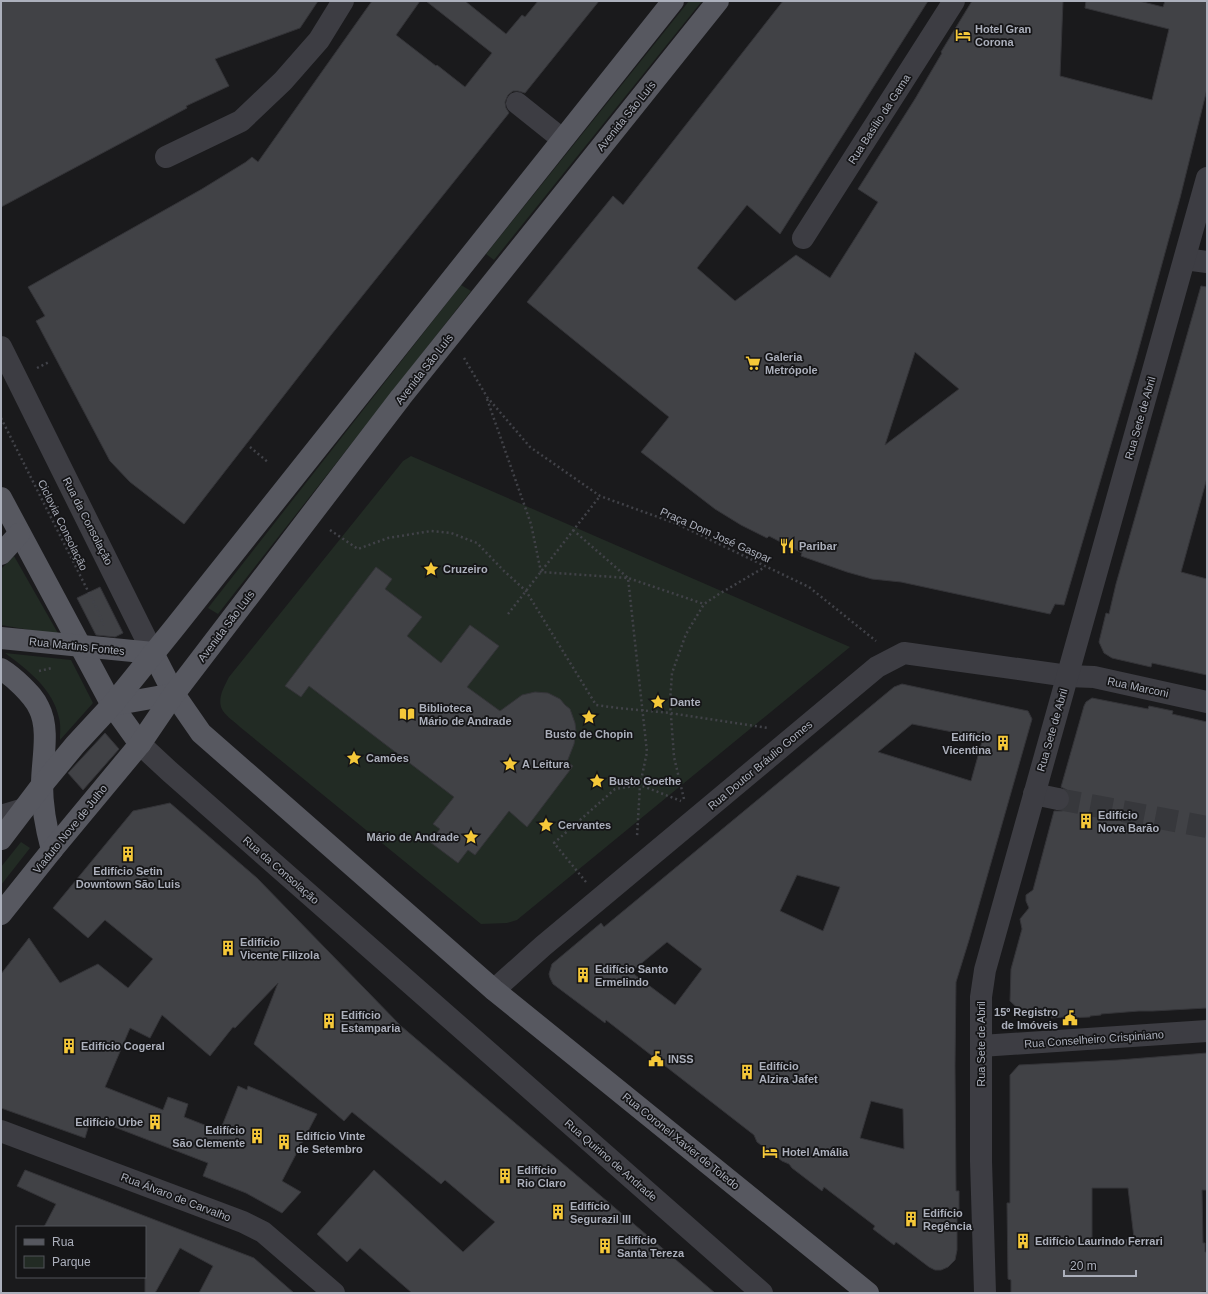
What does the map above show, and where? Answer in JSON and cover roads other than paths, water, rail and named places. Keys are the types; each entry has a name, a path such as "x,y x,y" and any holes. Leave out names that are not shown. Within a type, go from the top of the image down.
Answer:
{"main road":[{"path":"1,839 42,785 75,745 112,705 154,653 673,1"},
{"name":"Avenida São Luís","path":"140,744 174,694 401,398 718,1"},
{"name":"Rua da Consolação","path":"1,498 112,705 140,744"},
{"path":"1,554 20,534"},
{"name":"Rua Martins Fontes","path":"1,638 154,653"},
{"name":"Rua da Consolação","path":"154,653 174,694 202,733 494,990"},
{"path":"1,669 19,683 32,696 40,709 43,720 45,740 42,785 43,807 46,829 52,850"},
{"path":"112,705 174,694"},
{"name":"Viaduto Nove de Julho","path":"1,914 140,744"},
{"name":"Rua Coronel Xavier de Toledo","path":"494,990 868,1293"}],"street":[{"path":"166,157 240,121 283,81 319,40 343,1"},
{"name":"Rua Basílio da Gama","path":"803,238 954,1"},
{"path":"517,103 562,139"},
{"name":"Rua Sete de Abril","path":"985,1293 981,1161 981,997 985,970 1207,178"},
{"path":"1185,259 1207,262"},
{"name":"Rua da Consolação","path":"1,347 154,653"},
{"name":"Rua Doutor Bráulio Gomes","path":"494,990 543,946 877,666 904,653 1068,676"},
{"name":"Rua Marconi","path":"1068,676 1094,677 1207,702"},
{"name":"Rua da Consolação","path":"140,744 460,1027"},
{"path":"1034,794 1058,799"},
{"path":"1,816 24,809"},
{"name":"Rua Quirino de Andrade","path":"460,1027 762,1293"},
{"name":"Rua Conselheiro Crispiniano","path":"981,1046 1207,1032"},
{"name":"Rua Álvaro de Carvalho","path":"1,1131 243,1222 263,1232 334,1293"}],"tunnel":[{"path":"1058,799 1207,827"}],"place":[{"name":"Hotel Gran Corona","path":"963,35"},
{"name":"Galeria Metrópole","path":"753,363"},
{"name":"Paribar","path":"787,546"},
{"name":"Cruzeiro","path":"431,569"},
{"name":"Dante","path":"658,702"},
{"name":"Biblioteca Mário de Andrade","path":"407,714"},
{"name":"Busto de Chopin","path":"589,717"},
{"name":"Edifício Vicentina","path":"1003,743"},
{"name":"Camões","path":"354,758"},
{"name":"A Leitura","path":"510,764"},
{"name":"Busto Goethe","path":"597,781"},
{"name":"Edifício Nova Barão","path":"1086,821"},
{"name":"Cervantes","path":"546,825"},
{"name":"Mário de Andrade","path":"471,837"},
{"name":"Edifício Setin Downtown São Luis","path":"128,854"},
{"name":"Edifício Vicente Filizola","path":"228,948"},
{"name":"Edifício Santo Ermelindo","path":"583,975"},
{"name":"15º Registro de Imóveis","path":"1070,1018"},
{"name":"Edifício Estamparia","path":"329,1021"},
{"name":"Edifício Cogeral","path":"69,1046"},
{"name":"INSS","path":"656,1059"},
{"name":"Edifício Alzira Jafet","path":"747,1072"},
{"name":"Edifício Urbe","path":"155,1122"},
{"name":"Edifício São Clemente","path":"257,1136"},
{"name":"Edifício Vinte de Setembro","path":"284,1142"},
{"name":"Hotel Amália","path":"770,1152"},
{"name":"Edifício Rio Claro","path":"505,1176"},
{"name":"Edifício Segurazil III","path":"558,1212"},
{"name":"Edifício Regência","path":"911,1219"},
{"name":"Edifício Laurindo Ferrari","path":"1023,1241"},
{"name":"Edifício Santa Tereza","path":"605,1246"}]}
